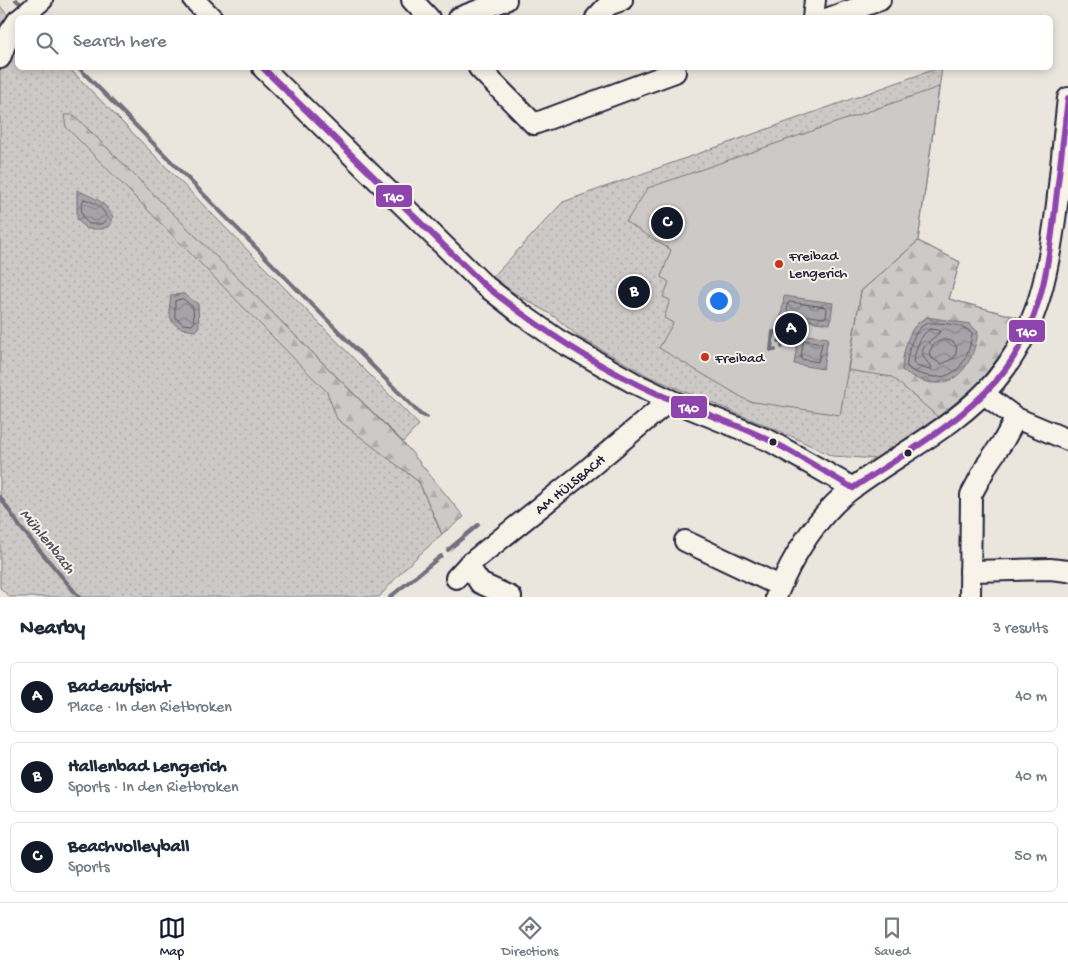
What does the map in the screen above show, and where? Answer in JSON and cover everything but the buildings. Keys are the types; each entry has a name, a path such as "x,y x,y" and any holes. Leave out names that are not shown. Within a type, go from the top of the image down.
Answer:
{"street":[{"path":"194,0 209,15"},
{"path":"412,0 426,15"},
{"path":"466,15 506,0"},
{"path":"813,15 815,0"},
{"path":"838,15 880,0"},
{"path":"0,58 15,24"},
{"path":"265,70 483,284 520,313 558,340 634,384 770,441 853,488"},
{"path":"482,70 534,124 675,70"},
{"path":"684,541 778,591 810,533 853,488 932,435 984,394 1009,362 1028,330 1044,287 1053,234 1068,98"},
{"path":"984,394 1016,418 1068,440"},
{"name":"AM HÜLSBACH","path":"511,597 480,583 462,571 588,470 670,400"},
{"path":"970,597 971,495 988,462 1004,440 1016,418"},
{"path":"970,570 1050,569 1068,571"}],"green space":[{"path":"0,6 15,24 15,70 71,70 419,425 403,442 241,282 407,473 419,482 442,534 405,568 379,597 10,597 0,588"},
{"path":"932,70 942,70 918,241 960,262 949,299 1020,318 1004,350 978,384 938,417 878,459 832,456 791,436 650,377 579,337 555,317 491,279 563,202"},
{"name":"Freibad Lengerich","path":"939,87 918,241 861,291 840,415 748,401 659,348 673,323 664,318 670,300 663,297 669,282 661,277 671,250 626,222 648,188"},
{"path":"64,115 74,115 408,448 464,517 442,534 419,482 337,419 327,392 66,127"},
{"path":"918,241 960,262 949,299 1020,318 1004,350 978,384 938,417 892,377 848,370 861,291"}],"water":[{"path":"77,190 106,206 113,217 110,226 102,229 86,229 77,219"},
{"path":"184,294 198,304 199,326 196,331 181,328 170,317 171,295"},
{"path":"784,296 833,303 830,324 781,317"},
{"path":"927,317 970,324 978,332 969,361 962,371 953,379 942,383 930,383 917,379 902,370 904,353 910,333 918,323"},
{"path":"799,334 828,338 823,369 794,364"}],"waterway":[{"path":"16,0 21,4"},
{"path":"81,70 420,414 427,417"},
{"path":"775,350 771,350 773,332 779,332"},
{"name":"Mühlenbach","path":"0,497 21,528 79,597"},
{"path":"448,550 478,525"},
{"path":"390,597 441,556"}],"transit line":[{"name":"T40","path":"265,70 483,284 519,312 575,350 615,373 669,399 771,441 853,488"},
{"name":"T40","path":"853,488 928,439 964,412 996,381 1011,361 1023,340 1033,318 1046,273 1068,98"}],"place":[{"name":"Beachvolleyball","path":"667,223"},
{"name":"Freibad Lengerich","path":"779,264"},
{"name":"Hallenbad Lengerich","path":"634,292"},
{"name":"Badeaufsicht","path":"791,329"},
{"name":"Freibad","path":"705,357"}]}
